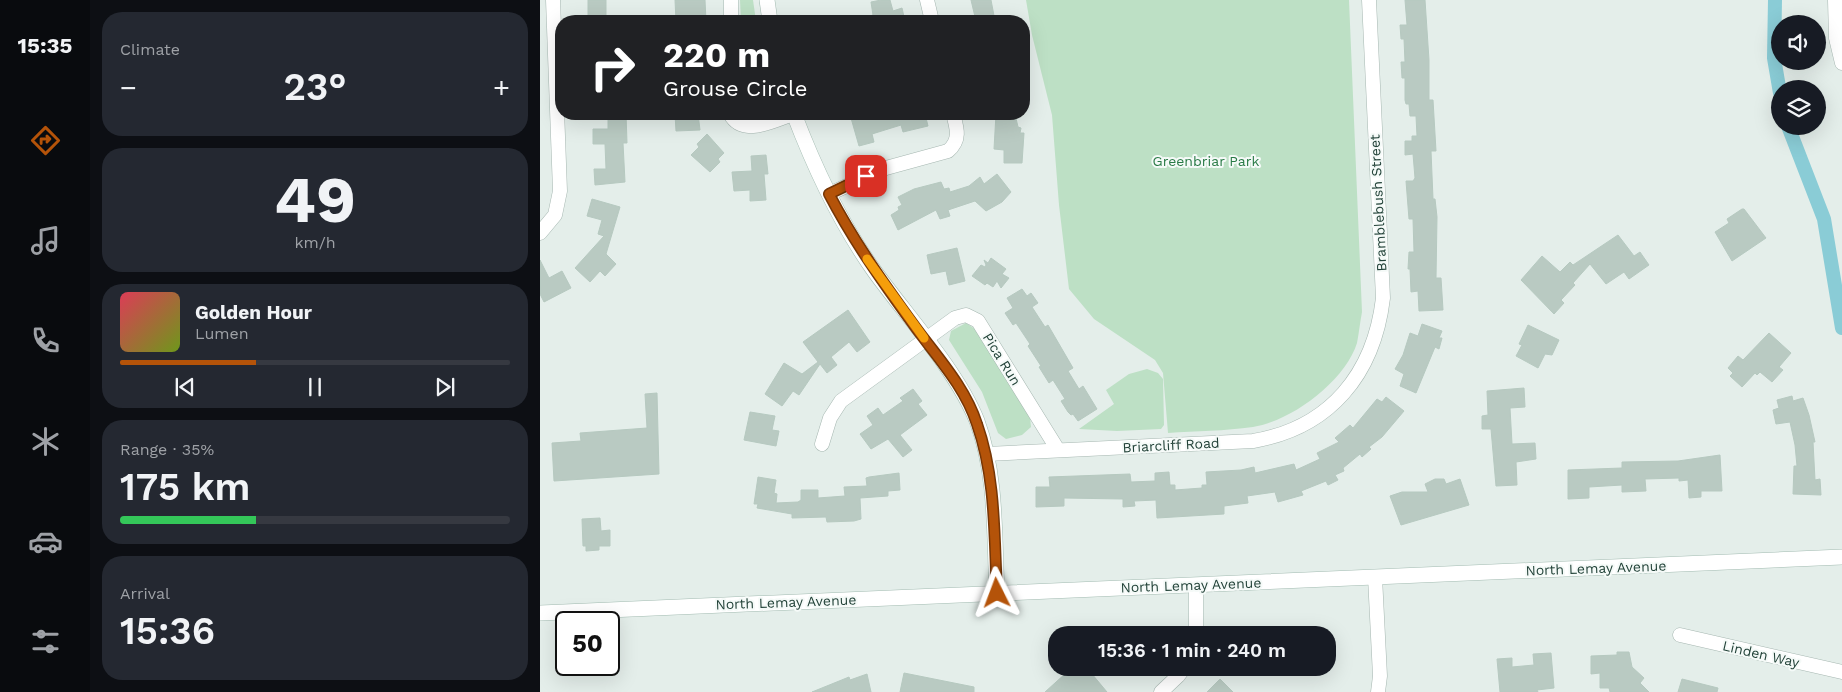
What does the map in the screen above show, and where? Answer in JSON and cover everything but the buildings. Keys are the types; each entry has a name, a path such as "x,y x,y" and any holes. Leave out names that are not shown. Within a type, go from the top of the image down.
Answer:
{"main road":[{"path":"767,0 769,15"},
{"path":"797,120 829,194 873,270 962,392 977,422 987,454 992,487 997,593"},
{"name":"North Lemay Avenue","path":"540,612 1842,557"}],"street":[{"path":"552,0 555,72"},
{"path":"731,0 731,15"},
{"path":"928,0 931,15"},
{"name":"Bramblebush Street","path":"1342,395 1355,380 1368,356 1378,331 1382,298 1369,0"},
{"path":"1835,0 1836,38 1842,63"},
{"path":"540,233 555,215 560,191 557,120"},
{"path":"736,120 740,124 750,127 774,120"},
{"path":"829,194 886,168 948,150 955,143 958,134 954,120"},
{"name":"Pica Run","path":"924,339 955,318 966,315 975,318 1058,450"},
{"path":"822,444 830,418 841,401 924,339"},
{"name":"Briarcliff Road","path":"987,454 1266,439 1304,424 1342,395"},
{"path":"1375,577 1380,676 1378,692"},
{"path":"1196,585 1196,626"},
{"name":"Linden Way","path":"1680,635 1842,672"},
{"path":"1161,692 1178,676"}],"green space":[{"path":"740,0 753,0 755,15 741,15"},
{"name":"Greenbriar Park","path":"1026,0 1349,0 1362,312 1357,343 1351,357 1329,385 1300,408 1284,417 1253,427 1168,433 1163,373 1155,360 1094,319 1069,289 1059,205 1052,115"},
{"path":"966,323 975,329 1030,417 1031,427 1022,435 1006,439 998,433 982,392 949,340 951,331"},
{"path":"1147,369 1158,373 1163,379 1164,425 1161,429 1117,431 1079,429 1114,404 1106,390 1129,374"}],"waterway":[{"path":"1775,0 1774,58 1778,80"},
{"path":"1791,135 1824,219 1842,328"}],"slow traffic":[{"path":"867,259 873,270 924,338"}],"route":[{"path":"866,176 829,194 873,270 954,378 977,422 987,454 991,477 997,593"}]}
